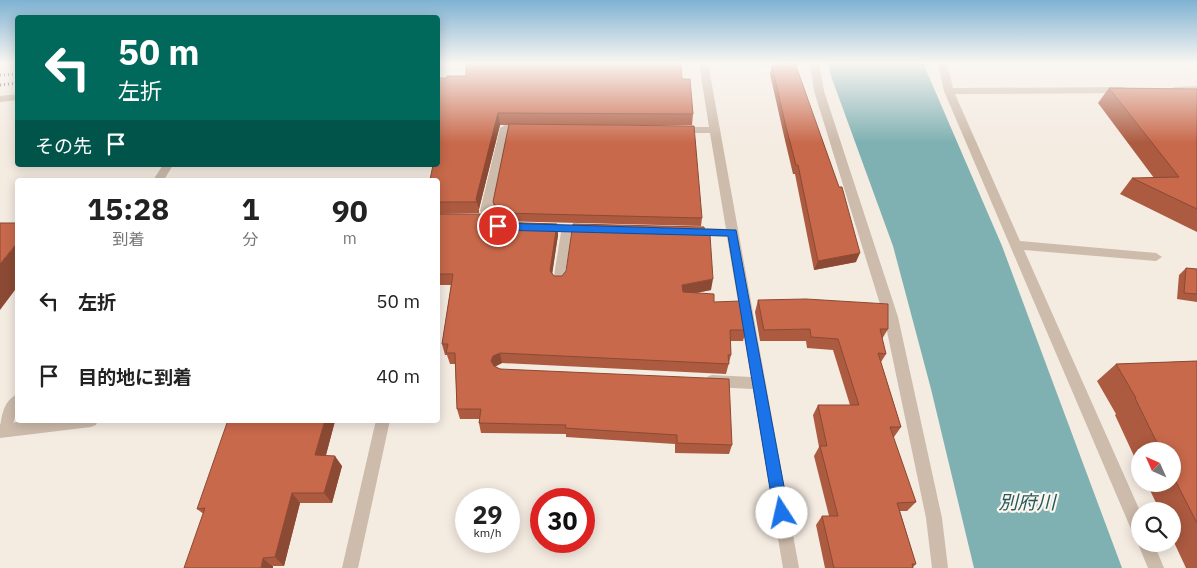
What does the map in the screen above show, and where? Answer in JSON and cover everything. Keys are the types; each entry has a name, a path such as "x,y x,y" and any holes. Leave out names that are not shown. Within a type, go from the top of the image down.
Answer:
{"street":[{"path":"708,90 791,568"},
{"path":"819,90 891,317 934,518 940,568"},
{"path":"1131,509 949,91 1136,90"},
{"path":"1166,90 1181,90"},
{"path":"0,98 15,97"},
{"path":"534,128 505,128 486,211 498,226 596,229"},
{"path":"668,130 715,130"},
{"path":"159,178 167,167"},
{"path":"474,219 492,219"},
{"path":"560,282 567,228"},
{"path":"674,231 732,233"},
{"path":"1016,245 1156,257"},
{"path":"700,380 759,384"},
{"path":"0,430 15,405"},
{"path":"0,430 64,423"},
{"path":"350,568 382,423"},
{"path":"1149,552 1156,568"}],"water":[{"name":"別府川","path":"836,90 934,90 1002,246 1122,568 974,568 931,389 893,246"}],"building":[{"path":"440,90 691,90 693,114 498,113 476,199 477,202 440,202 440,178 430,178 433,167 440,167"},
{"path":"777,90 804,90 839,187 842,187 860,253 818,261 798,165 796,165"},
{"path":"1110,90 1197,90 1197,209 1132,178 1179,177"},
{"path":"509,124 694,126 702,218 501,213 493,202"},
{"path":"440,214 486,214 491,220 496,222 557,224 550,271 554,276 562,276 566,271 573,224 704,227 705,235 710,235 713,279 682,285 683,292 714,294 714,302 741,301 746,330 730,330 731,355 728,355 729,364 500,353 493,356 491,361 494,366 500,369 729,379 732,445 677,443 677,435 565,428 566,425 479,423 481,409 457,409 455,353 446,353 448,344 442,344 453,274 440,274"},
{"path":"0,223 15,223 15,246 0,264"},
{"path":"1186,268 1197,269 1197,294 1184,293"},
{"path":"806,299 888,304 888,329 880,329 886,354 878,353 901,427 890,427 916,502 897,503 916,564 912,564 913,568 834,568 822,516 838,516 820,446 827,446 818,405 859,405 838,339 811,337 810,329 764,330 758,300"},
{"path":"1197,361 1197,523 1181,492 1181,442 1157,442 1136,398 1116,364"},
{"path":"227,423 324,423 315,455 335,456 324,493 292,493 275,557 263,558 261,568 184,568 205,508 197,509"}],"route":[{"path":"498,226 732,233 782,513"}]}
